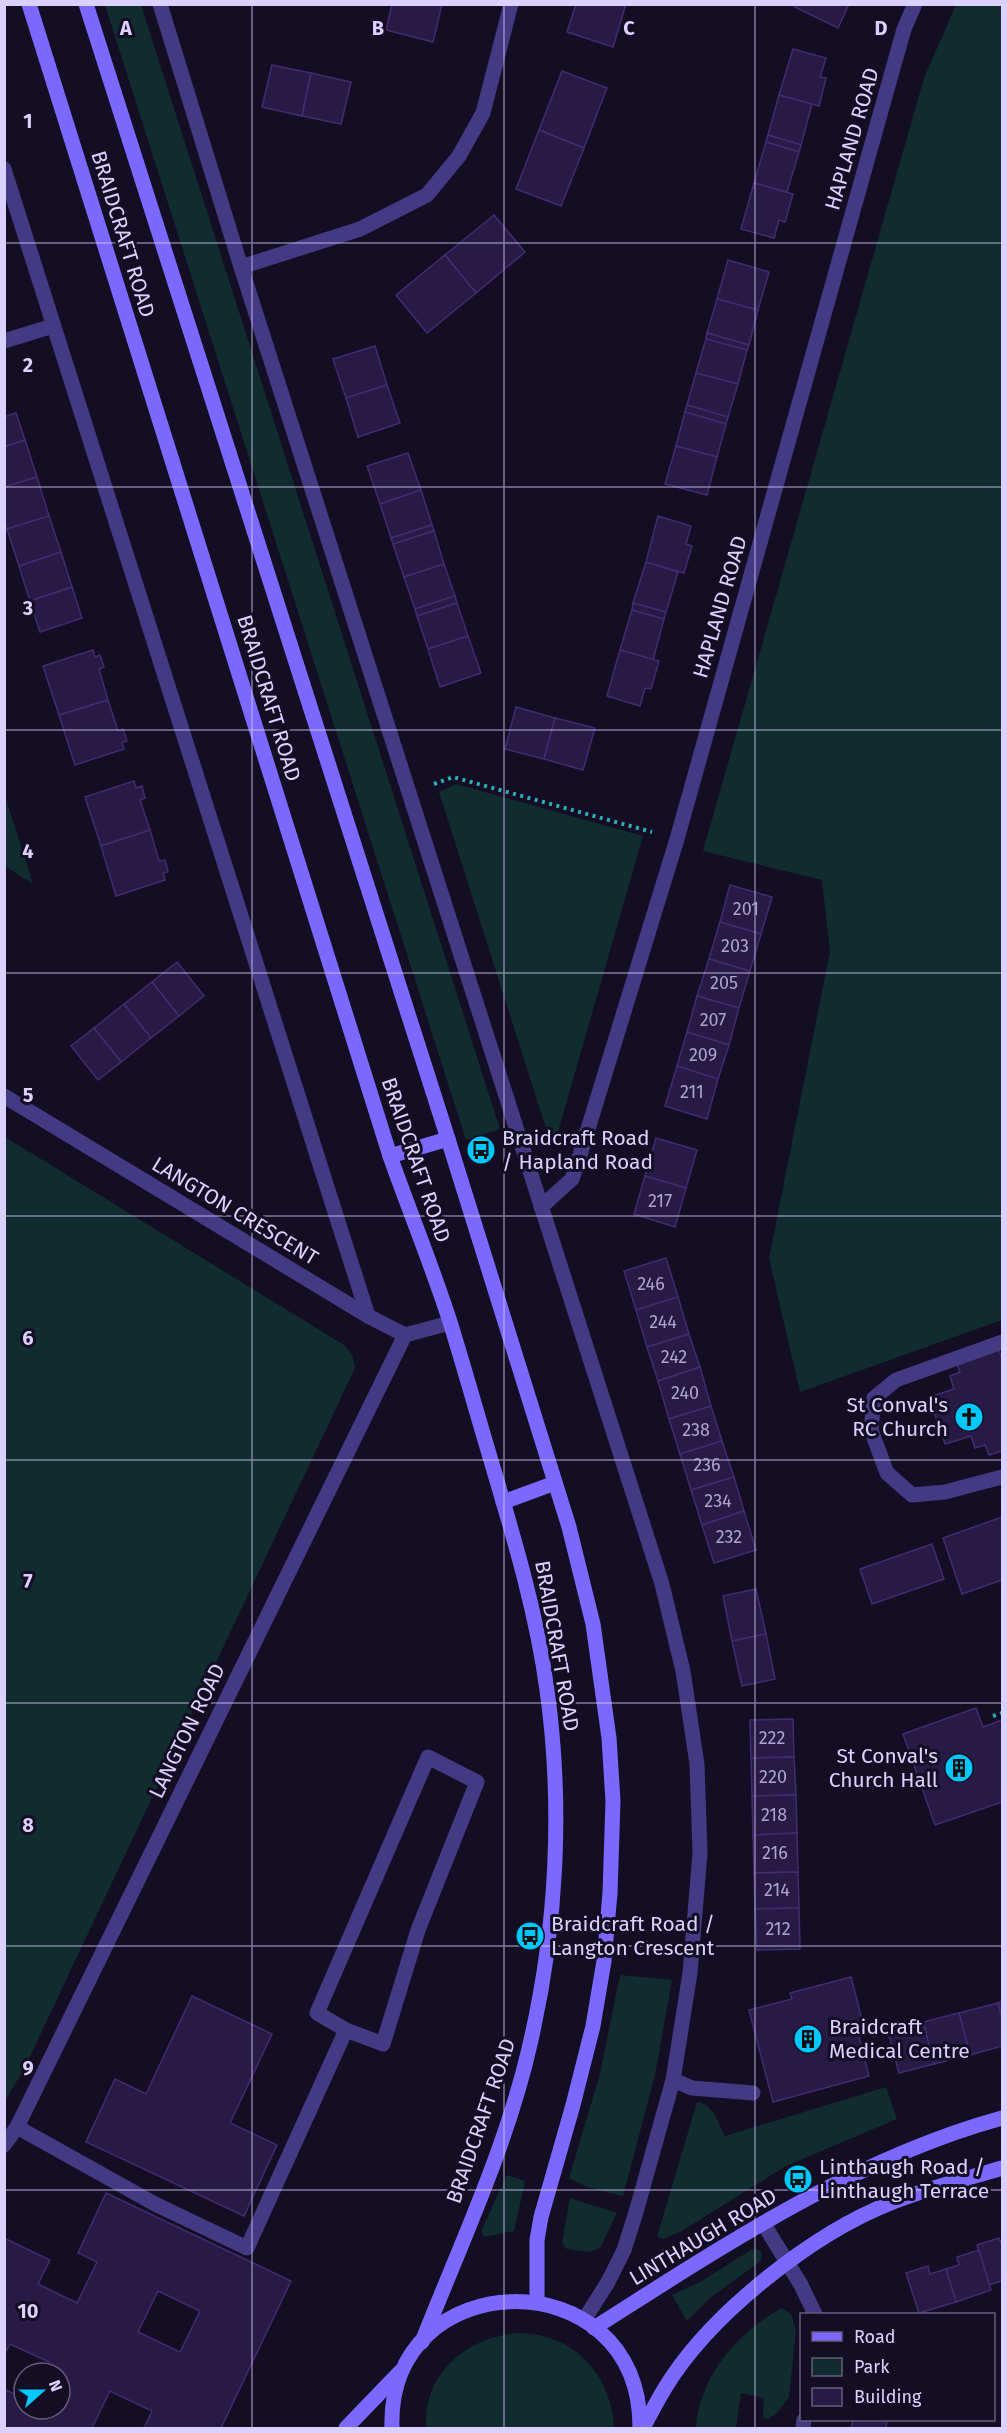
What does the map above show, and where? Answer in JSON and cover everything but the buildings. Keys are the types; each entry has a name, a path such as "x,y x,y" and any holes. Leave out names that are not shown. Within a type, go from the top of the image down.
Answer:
{"street":[{"name":"BRAIDCRAFT ROAD","path":"29,4 390,1156 450,1323 533,1612 547,1690 555,1759 556,1831 553,1890 546,1953 531,2039 515,2101 494,2163 422,2342"},
{"name":"BRAIDCRAFT ROAD","path":"86,4 448,1139 555,1483 583,1580 602,1674 609,1738 612,1844 604,1961 580,2082 541,2217 537,2240 537,2302"},
{"path":"160,4 408,794 662,1584 683,1671 696,1752 700,1853 690,1973 673,2080 624,2250 589,2324"},
{"path":"241,267 360,229 427,195 459,156 483,113 511,4"},
{"name":"HAPLAND ROAD","path":"541,1207 572,1179 677,839 904,29 915,4"},
{"path":"4,169 368,1316"},
{"path":"4,341 53,326"},
{"name":"LANGTON CRESCENT","path":"4,1096 368,1316 405,1335"},
{"path":"390,1156 448,1139"},
{"path":"405,1335 450,1323"},
{"name":"LANGTON ROAD","path":"4,2145 17,2127 405,1335"},
{"path":"1002,1342 896,1380 874,1398 872,1430 887,1473 912,1494 945,1491 1002,1477"},
{"path":"503,1502 555,1483"},
{"path":"428,1757 477,1782 418,1930 383,2044 346,2030 317,2013 428,1757"},
{"path":"17,2127 155,2204 247,2248 346,2030"},
{"path":"673,2080 692,2088 753,2093"},
{"name":"LINTHAUGH ROAD","path":"589,2324 763,2223 894,2155 1002,2118"},
{"path":"641,2428 665,2387 694,2349 733,2309 786,2263 840,2229 892,2202 1002,2168"},
{"path":"763,2223 801,2285 815,2313"},
{"path":"346,2428 405,2368 422,2342 458,2314 481,2305 506,2300 537,2302 562,2308 589,2324 615,2350 626,2366 636,2393 641,2428"},
{"path":"392,2428 396,2391 405,2368"}],"path":[{"path":"408,794 453,777 677,839"},
{"path":"993,1716 1002,1713"}],"green space":[{"path":"105,5 141,5 500,1129 466,1140"},
{"path":"956,5 1002,5 1002,1320 800,1392 769,1258 830,952 822,880 703,851 924,78"},
{"path":"456,784 643,836 555,1142 551,1144 439,792"},
{"path":"5,796 33,884 5,866"},
{"path":"5,1137 344,1345 352,1354 355,1368 24,2069 5,2101"},
{"path":"620,1975 672,1980 655,2075 623,2196 587,2187 569,2178 600,2074"},
{"path":"886,2087 897,2119 786,2166 680,2232 663,2239 657,2237 697,2102 712,2110 725,2136"},
{"path":"507,2175 525,2181 514,2231 484,2237 481,2231"},
{"path":"570,2198 617,2213 600,2248 590,2252 567,2249 562,2242"},
{"path":"754,2248 762,2252 761,2261 710,2298 687,2321 672,2295 702,2281"},
{"path":"781,2308 791,2314 796,2330 789,2397 777,2413 768,2419 763,2418 764,2398 741,2393 736,2428 696,2428 705,2391 724,2358 750,2330"},
{"path":"519,2333 539,2335 557,2341 572,2349 586,2361 597,2374 606,2391 614,2428 426,2428 427,2408 432,2391 440,2375 452,2361 465,2350 482,2342"}],"place":[{"name":"Braidcraft Road / Hapland Road","path":"481,1150"},
{"name":"St Conval's RC Church","path":"969,1417"},
{"name":"St Conval's Church Hall","path":"959,1768"},
{"name":"Braidcraft Road / Langton Crescent","path":"530,1936"},
{"name":"Braidcraft Medical Centre","path":"808,2039"},
{"name":"Linthaugh Road / Linthaugh Terrace","path":"798,2179"}]}
